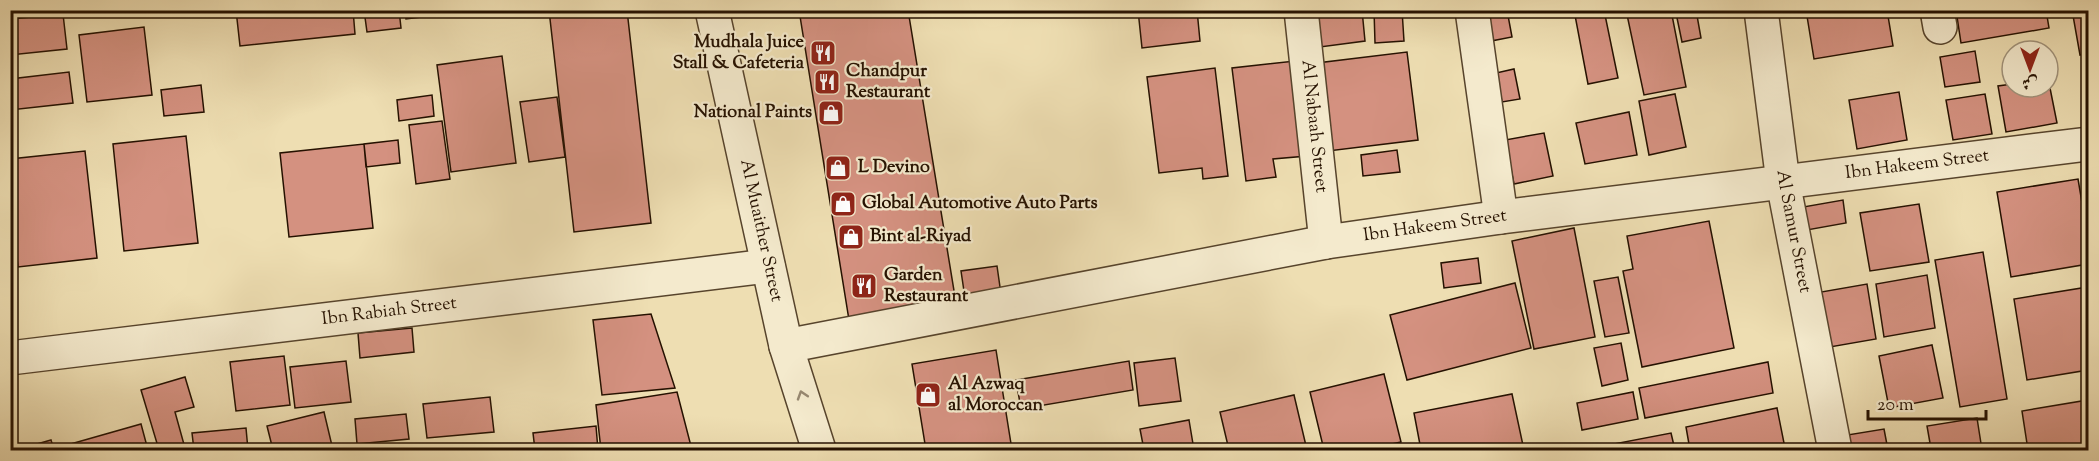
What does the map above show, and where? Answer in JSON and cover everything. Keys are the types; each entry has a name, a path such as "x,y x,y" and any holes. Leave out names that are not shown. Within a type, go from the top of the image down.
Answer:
{"street":[{"name":"Al Muaither Street","path":"712,10 786,346 819,450"},
{"name":"Al Nabaah Street","path":"1300,10 1326,242"},
{"path":"1472,10 1501,217"},
{"name":"Al Samur Street","path":"1761,10 1783,182 1835,450"},
{"name":"Ibn Hakeem Street","path":"786,346 1326,242 1501,217 2088,144"},
{"name":"Ibn Rabiah Street","path":"10,358 768,266"}],"building":[{"path":"236,10 353,10 355,34 240,46"},
{"path":"364,10 399,10 401,28 367,32"},
{"path":"405,10 461,10 461,12 406,19"},
{"path":"549,10 627,10 651,223 574,232"},
{"path":"799,10 908,10 956,303 849,320"},
{"path":"1138,10 1197,10 1200,41 1142,48"},
{"path":"1362,10 1365,41 1320,47 1315,15"},
{"path":"1374,10 1402,10 1404,41 1375,43"},
{"path":"1485,10 1507,10 1512,37 1491,41"},
{"path":"1574,10 1604,10 1618,78 1588,84"},
{"path":"1626,10 1671,10 1686,87 1644,95"},
{"path":"1696,10 1701,38 1682,42 1676,13"},
{"path":"1806,10 1887,10 1893,46 1814,59"},
{"path":"1956,10 2046,10 2049,28 1961,43"},
{"path":"2072,10 2088,10 2088,53 2080,55"},
{"path":"63,14 67,49 10,55 10,19"},
{"path":"144,27 152,95 87,102 79,35"},
{"path":"1975,51 1980,82 1945,87 1940,57"},
{"path":"1407,52 1418,140 1328,151 1317,63"},
{"path":"502,56 516,163 451,172 437,65"},
{"path":"1295,61 1307,156 1273,159 1276,177 1246,181 1232,68"},
{"path":"2088,62 2088,95 2083,63"},
{"path":"1215,68 1228,176 1203,179 1202,168 1159,173 1147,77"},
{"path":"1514,69 1520,99 1502,102 1496,73"},
{"path":"69,72 73,103 10,110 10,79"},
{"path":"201,85 204,112 164,116 161,90"},
{"path":"1899,92 1907,140 1857,149 1849,100"},
{"path":"1675,94 1686,147 1649,155 1639,101"},
{"path":"1985,94 1992,134 1953,140 1946,100"},
{"path":"432,95 434,116 399,121 397,100"},
{"path":"557,97 565,157 529,162 520,102"},
{"path":"2000,99 2052,99 2057,123 2006,132"},
{"path":"1629,112 1637,155 1585,164 1576,123"},
{"path":"442,121 450,179 416,184 409,125"},
{"path":"1544,133 1553,176 1514,184 1505,140"},
{"path":"186,136 198,243 124,251 113,144"},
{"path":"398,140 400,163 366,167 364,144"},
{"path":"364,144 373,228 289,237 280,153"},
{"path":"1397,150 1400,172 1363,176 1361,155"},
{"path":"85,151 97,258 18,267 10,201 10,159"},
{"path":"2078,179 2088,238 2088,264 2011,277 1997,192"},
{"path":"1843,200 1846,223 1807,230 1803,207"},
{"path":"1919,204 1929,262 1870,271 1860,213"},
{"path":"1709,221 1734,348 1642,367 1623,271 1633,269 1627,236"},
{"path":"1574,228 1595,337 1534,349 1512,241"},
{"path":"1983,252 2007,399 1960,407 1935,260"},
{"path":"1478,258 1481,283 1444,288 1441,263"},
{"path":"997,266 1001,294 965,298 961,271"},
{"path":"1927,275 1935,328 1884,337 1876,284"},
{"path":"1618,277 1629,333 1605,337 1594,281"},
{"path":"1515,283 1531,348 1407,380 1390,315"},
{"path":"1867,284 1876,339 1830,347 1821,292"},
{"path":"2088,287 2088,370 2027,380 2014,299"},
{"path":"651,314 675,388 602,395 593,320"},
{"path":"412,328 414,352 360,358 358,333"},
{"path":"1621,343 1628,380 1602,386 1594,348"},
{"path":"1932,345 1943,398 1889,408 1879,356"},
{"path":"996,350 1012,450 926,450 912,364"},
{"path":"284,356 290,405 236,411 230,362"},
{"path":"1175,358 1181,401 1139,406 1134,363"},
{"path":"346,361 351,402 295,408 290,367"},
{"path":"1129,361 1133,390 1021,409 1016,380"},
{"path":"1768,362 1773,393 1645,418 1639,388"},
{"path":"1384,374 1401,442 1364,450 1324,450 1310,392"},
{"path":"185,377 194,407 175,412 185,448 159,450 141,390"},
{"path":"677,392 692,450 601,450 596,405"},
{"path":"1633,392 1638,419 1582,430 1577,403"},
{"path":"1512,394 1524,450 1421,450 1414,413"},
{"path":"1294,395 1307,450 1229,450 1220,412"},
{"path":"490,397 494,432 427,438 423,404"},
{"path":"2088,400 2088,450 2028,450 2022,411"},
{"path":"1777,408 1785,448 1690,450 1686,427"},
{"path":"324,412 333,450 273,450 267,426"},
{"path":"406,414 409,439 357,444 355,419"},
{"path":"1977,418 1982,450 1899,450 1899,448 1930,443 1927,426"},
{"path":"1189,420 1194,450 1144,450 1140,429"},
{"path":"141,424 148,450 69,450 67,445"},
{"path":"596,426 598,450 535,450 533,433"},
{"path":"246,428 248,450 194,450 192,433"},
{"path":"1884,429 1888,450 1844,450 1841,436"},
{"path":"1671,433 1675,450 1599,450 1598,447"},
{"path":"51,440 54,450 16,450"},
{"path":"498,444 499,450 442,450"}],"place":[{"name":"Mudhala Juice Stall & Cafeteria","path":"823,53"},
{"name":"Chandpur Restaurant","path":"827,82"},
{"name":"National Paints","path":"831,113"},
{"name":"L Devino","path":"838,168"},
{"name":"Global Automotive Auto Parts","path":"843,204"},
{"name":"Bint al-Riyad","path":"851,237"},
{"name":"Garden Restaurant","path":"864,286"},
{"name":"Al Azwaq al Moroccan","path":"928,395"}]}
